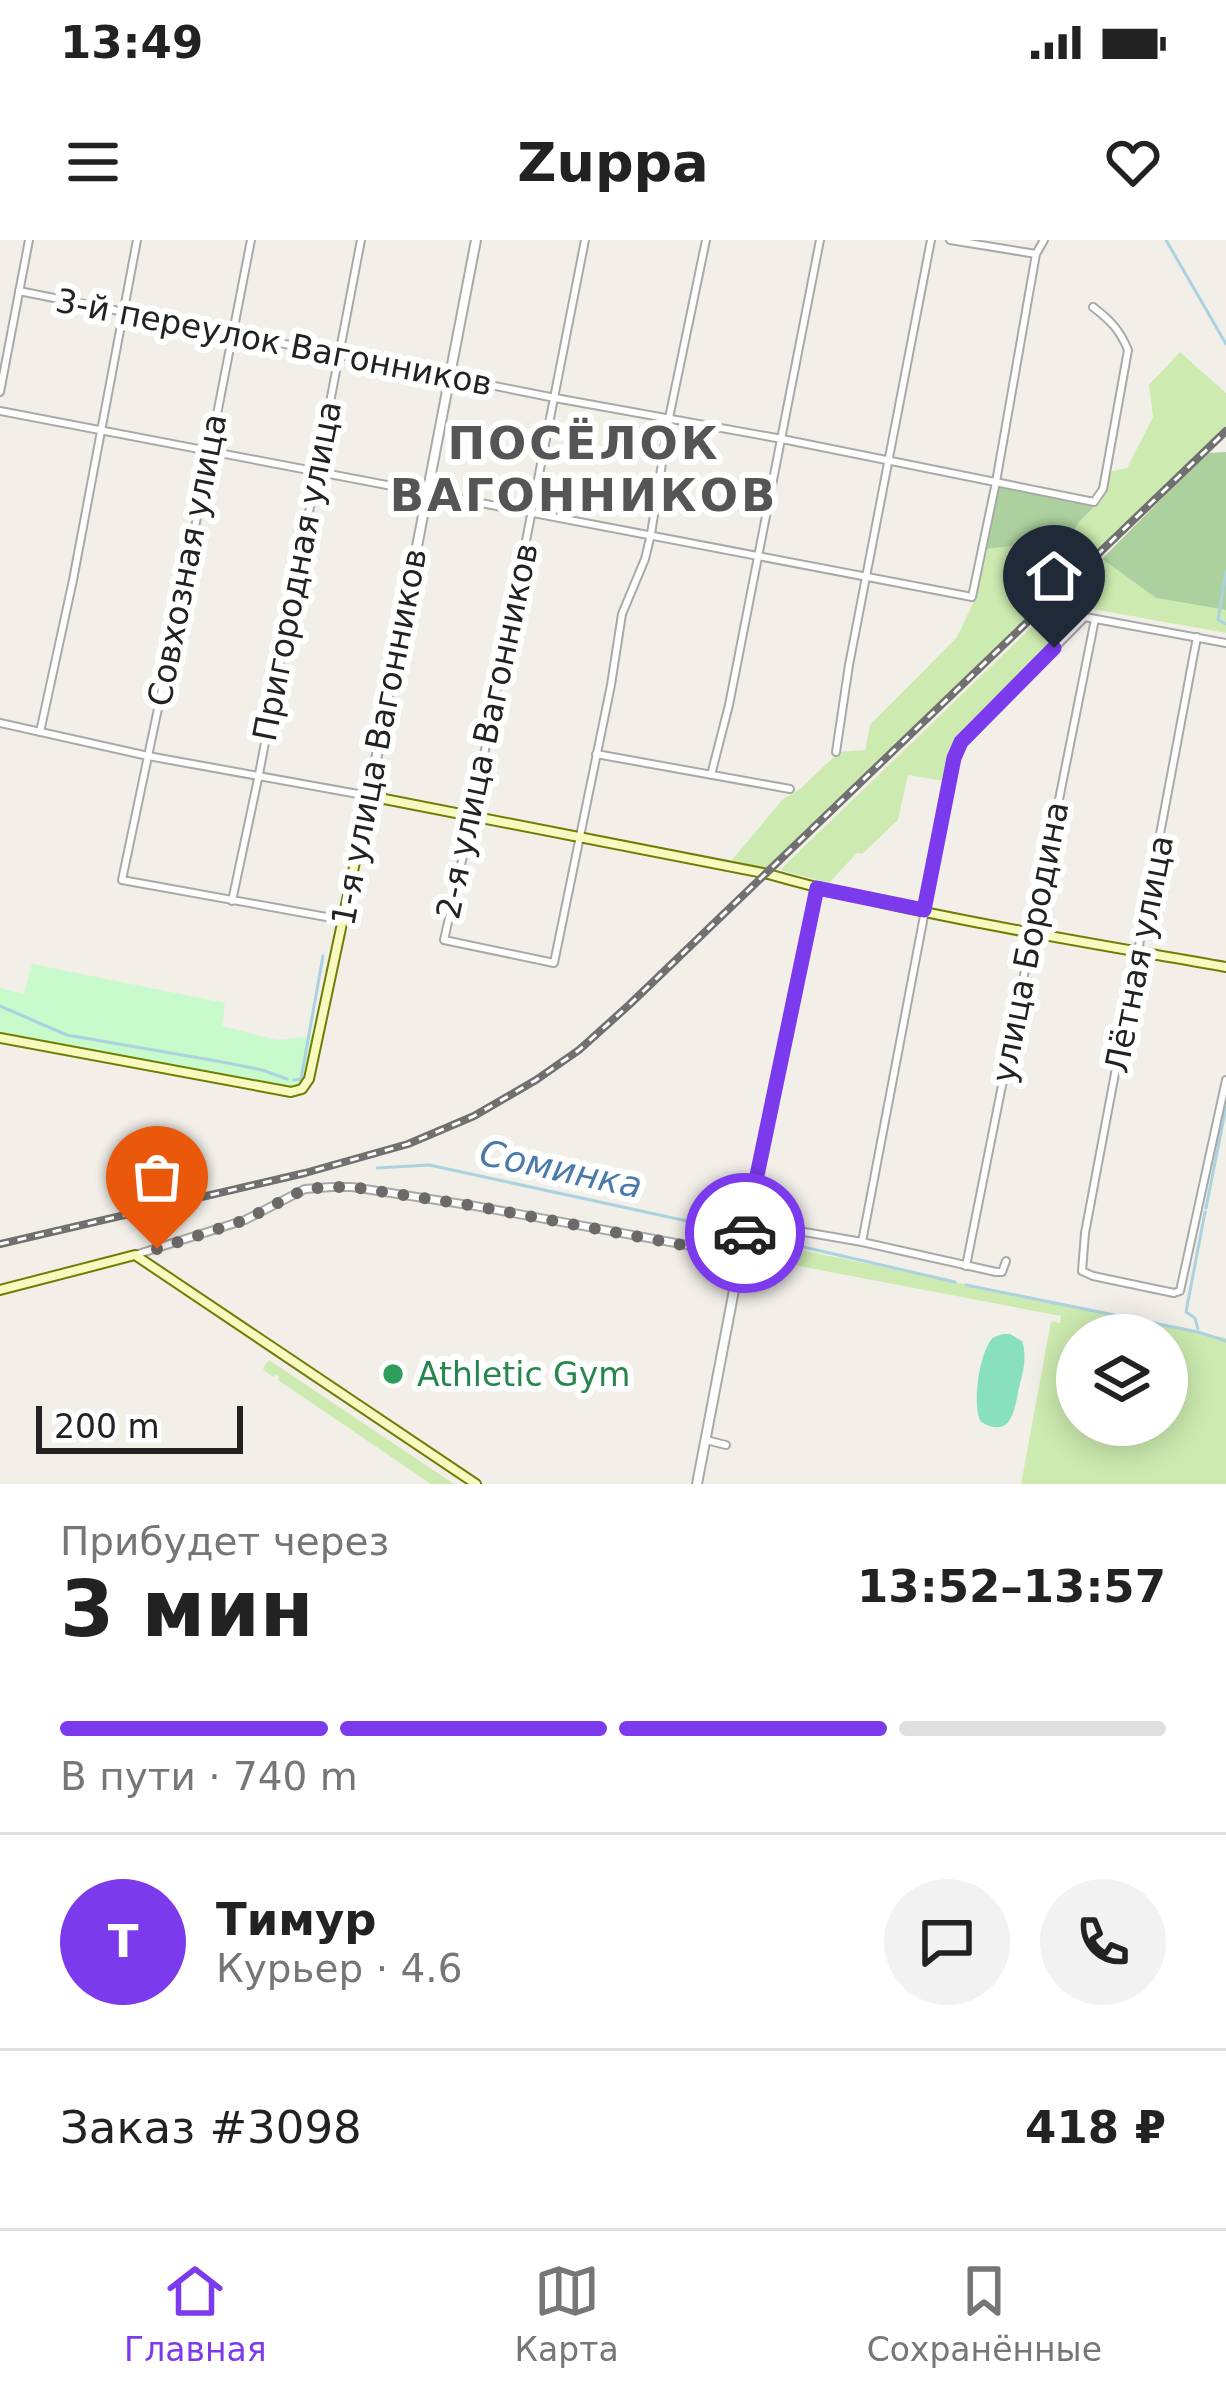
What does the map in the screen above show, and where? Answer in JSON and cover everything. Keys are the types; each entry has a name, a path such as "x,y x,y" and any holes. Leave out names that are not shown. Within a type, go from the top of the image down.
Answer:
{"main road":[{"path":"369,796 1226,968"},
{"name":"1-я улица Вагонников","path":"0,1038 292,1092 302,1090 309,1079 369,796"},
{"path":"0,1290 135,1256 476,1484"}],"street":[{"path":"0,392 28,240"},
{"path":"40,732 137,240"},
{"name":"Совхозная улица","path":"232,901 122,880 251,240"},
{"name":"Пригородная улица","path":"232,901 361,240"},
{"name":"1-я улица Вагонников","path":"369,796 476,240"},
{"name":"2-я улица Вагонников","path":"579,836 554,963 444,940 585,240"},
{"path":"579,836 622,614 651,534 706,240"},
{"path":"711,775 729,705 820,240"},
{"path":"836,752 931,240"},
{"path":"950,240 1036,254"},
{"path":"0,411 972,597 1036,254 1045,240"},
{"name":"3-й переулок Вагонников","path":"19,292 1094,502 1100,497 1128,350 1112,321 1093,307"},
{"path":"862,1242 954,758 961,742 1090,618 1226,643"},
{"name":"улица Бородина","path":"966,1266 1090,618"},
{"name":"Лётная улица","path":"1197,637 1085,1233 1082,1271 1180,1291 1226,1080"},
{"path":"0,723 369,796"},
{"path":"596,754 790,790"},
{"path":"697,1484 817,888"},
{"path":"232,901 343,920"},
{"path":"135,1256 245,1220 305,1189 352,1187 741,1256"},
{"path":"747,1222 1002,1273 1006,1262"},
{"path":"706,1440 726,1444"}],"green space":[{"path":"1180,352 1226,393 1226,426 766,869 732,860 783,799 839,752 865,750 870,725 957,637 977,595 986,549 1068,540 1102,500 1109,472 1127,468 1153,417 1149,385"},
{"path":"1226,452 1226,610 1156,598 1102,559 1207,453"},
{"path":"998,485 1095,506 1068,540 986,549"},
{"path":"1102,559 1156,598 1226,610 1226,633 1087,608 956,742 945,781 908,775 898,820 829,883 780,870"},
{"path":"32,964 225,1003 222,1026 277,1040 315,1036 309,1069 302,1081 288,1087 0,1033 0,988 24,994"},
{"path":"758,1244 1110,1314 1056,1315 762,1259 764,1252"},
{"path":"1051,1321 1056,1322 1056,1446 1188,1446 1188,1330 1226,1338 1226,1484 1021,1484"},
{"path":"1003,1334 1022,1341 1024,1361 1012,1416 998,1427 981,1422 977,1395 985,1352 992,1338"},
{"path":"269,1360 454,1484 431,1484 278,1380 276,1374 273,1377 263,1369"}],"waterway":[{"path":"1166,240 1226,344"},
{"path":"1226,572 1218,620 1226,624"},
{"path":"294,1080 301,1079 323,956"},
{"path":"0,1006 67,1035 228,1063 287,1079"},
{"path":"1206,1208 1226,1107"},
{"name":"Соминка","path":"377,1168 429,1165 733,1231"},
{"path":"1198,1329 1195,1318 1186,1312 1205,1212"},
{"name":"Соминка","path":"756,1236 955,1282"},
{"name":"Соминка","path":"966,1285 1226,1341"}],"railway":[{"path":"0,1244 305,1173 408,1144 474,1116 536,1080 579,1050 629,1005 1226,431"}],"way so far":[{"path":"157,1249 245,1220 305,1189 331,1187 475,1206 741,1256 745,1233"}],"place":[{"name":"Athletic Gym","path":"393,1374"}],"district":[{"name":"ПОСЁЛОК ВАГОННИКОВ","path":"584,469"}],"route":[{"path":"745,1233 817,888 924,910 961,742 1054,648"}]}
